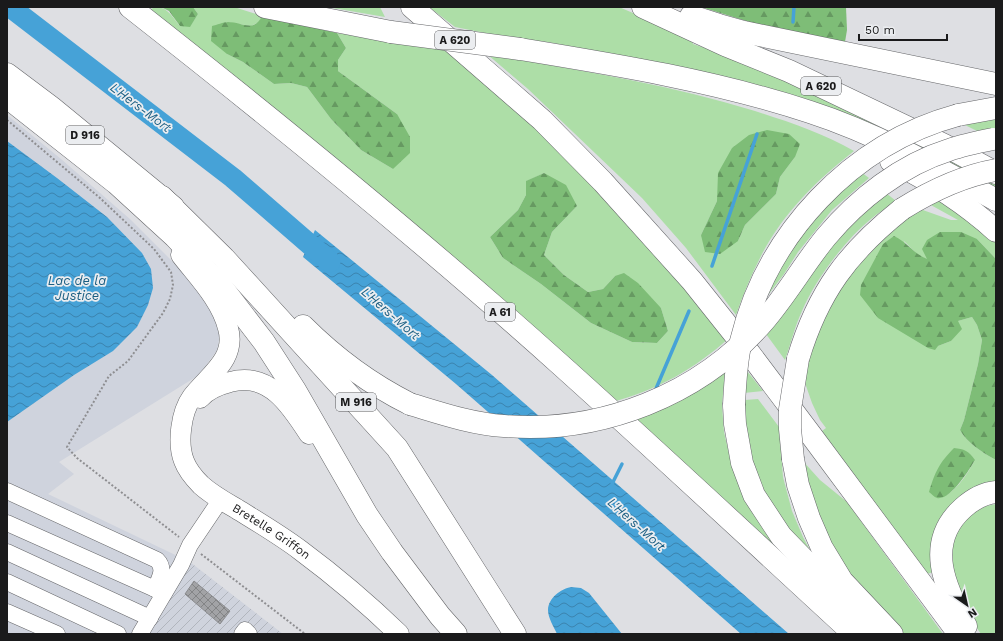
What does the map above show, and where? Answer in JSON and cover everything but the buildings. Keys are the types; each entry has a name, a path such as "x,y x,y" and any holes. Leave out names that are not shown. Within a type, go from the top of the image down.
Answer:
{"highway":[{"name":"A 61","path":"130,7 270,119 482,296 563,367 854,634"},
{"name":"A 620","path":"266,7 391,32 520,49 708,83 811,112 877,139 933,165 996,200"},
{"path":"412,7 542,120 603,182 692,281 747,350 959,634"},
{"name":"A 620","path":"643,7 725,45 789,71 944,145 996,172"},
{"path":"669,7 719,25 744,32 996,84"},
{"name":"D 916","path":"7,74 51,107 162,197"},
{"name":"D 916","path":"7,97 116,183 152,217"},
{"path":"767,99 822,125 917,174 961,203 996,231"},
{"path":"876,634 786,541 771,523 754,495 742,463 735,424 735,382 740,342 760,284 771,263 797,223 828,188 864,160 906,135 941,120 958,115 996,108"},
{"path":"162,197 230,252 311,334 371,383 410,404 451,417 503,426 524,427 568,425 624,413 647,404 693,381 729,356 746,340 777,305 826,237 856,206 874,191 892,178 928,158 948,150 994,139"},
{"path":"892,634 842,581 822,548 807,512 798,485 793,459 790,429 790,409 798,359 805,335 827,289 841,269 862,244 880,226 902,209 936,190 959,180 996,172"},
{"name":"M 916","path":"162,197 224,258 397,448 515,634"},
{"path":"152,217 174,237 221,286 264,342 295,390 367,514 392,552 435,610 456,634"},
{"path":"971,634 956,608 944,578 941,565 941,551 948,525 955,515 973,500 983,495 996,492"}],"main road":[{"name":"Bretelle Griffon","path":"152,217 214,299 224,315 229,330 229,347 224,360 191,398 186,412 181,431 180,446 184,461 191,473 202,486 301,551 351,590 400,634"},
{"name":"Bretelle Griffon","path":"186,412 205,392 219,385 236,380 251,380 267,386 278,393 291,406 310,436 331,451"}],"lane":[{"path":"7,491 157,560 161,564 162,571 160,591 150,618 140,634"},
{"path":"160,591 181,565 190,545 221,499"},
{"path":"7,522 160,591"},
{"path":"7,552 150,618"},
{"path":"7,582 118,634"},
{"path":"7,612 57,634"},
{"path":"242,634 244,630 249,634"}],"path":[{"path":"7,120 100,198 154,248 171,272 173,284 170,299 163,313 128,361 109,376 67,447 77,458 305,634"}],"shaded area":[{"path":"7,115 61,159 131,220 188,277 214,314 220,335 217,350 199,375 59,462 74,474 48,494 190,562 148,634 7,634"},
{"path":"190,562 283,634 148,634"}],"green space":[{"path":"156,7 164,9 180,26 190,26 198,14 193,7 234,7 262,16 259,22 251,26 226,22 227,54 243,62 274,84 291,83 307,87 331,119 361,150 393,169 397,114 338,71 338,60 346,48 337,33 453,49 556,143 729,338 703,359 675,377 644,392 612,402 148,10","holes":["544,173 577,206 552,232 544,255 564,275 588,292 603,289 615,276 661,308 668,331 657,343 632,342 591,323 541,284 503,258 490,237 518,210 526,195 527,181"]},
{"path":"161,7 193,7 198,14 190,27 180,26 169,11"},
{"path":"327,7 380,7 385,17"},
{"path":"429,7 619,7 691,38 693,44 720,53 716,47 955,160 996,184 996,190 953,167 589,50 548,42 515,39 455,27"},
{"path":"701,7 846,7 847,30 845,42 779,31"},
{"path":"262,16 337,33 346,48 338,60 338,71 397,114 410,137 410,153 393,169 361,150 331,119 307,87 291,83 274,84 243,62 227,54 211,41 212,26 224,22 251,25 259,21"},
{"path":"487,54 622,78 722,101 806,128 854,151 814,186 790,212 770,240 757,263 736,315 686,248 642,198 528,89","holes":["795,157 780,177 776,194 745,225 738,241 701,235 717,201"]},
{"path":"996,115 996,128 977,131 959,122"},
{"path":"767,130 789,134 800,144 795,157 780,177 776,194 745,225 738,241 720,254 705,252 701,235 717,201 718,173 732,148 749,135"},
{"path":"861,172 869,178 832,210 798,252 765,299 773,279 807,226"},
{"path":"544,173 566,185 577,206 552,232 544,255 564,275 588,292 603,289 615,276 624,273 638,283 661,308 668,331 657,343 632,342 591,323 541,284 503,258 490,237 518,210 526,195 526,181"},
{"path":"886,193 896,201 874,216 861,228 832,261 808,299 795,329 785,360 766,334 820,259 849,225"},
{"path":"942,199 996,239 996,259 977,239 928,260 918,255 904,241 938,346 951,341 958,321 972,317 977,325 982,340 978,364 964,420 960,430 971,443 996,460 996,485 978,489 933,572 927,574 822,431 826,428 820,420 812,403 805,383 808,357 826,311 850,273 881,238 920,209 951,220 958,220 929,204","holes":["975,460 964,478 954,489 948,494 936,498"]},
{"path":"940,232 961,232 977,239 996,259 996,460 971,443 960,430 964,420 978,364 982,340 977,325 972,317 958,321 962,329 951,341 938,346 935,350 928,348 878,318 860,295 861,285 883,244 894,236 927,259 922,249 927,240"},
{"path":"747,371 763,391 744,393"},
{"path":"725,372 722,405 724,432 732,466 779,548 776,553 633,420 681,400"},
{"path":"758,399 779,427 783,477 792,511 803,537 817,563 814,564 758,490 743,408 745,400"},
{"path":"954,448 966,451 971,454 975,460 959,484 948,495 942,498 937,498 929,492 931,485 941,463"},
{"path":"802,460 820,480 847,502 943,634 902,634 881,612 841,562 816,512"},
{"path":"996,504 996,634 981,634 972,621 954,582 952,548 957,531 966,519 976,511 986,506"}],"water":[{"name":"Lac de la Justice","path":"7,141 107,217 142,253 151,269 153,288 148,305 137,327 113,351 74,375 7,422"},
{"path":"315,230 492,375 789,634 741,634 456,384 303,257"},
{"path":"571,587 581,588 589,593 622,634 557,634 549,616 548,610 550,602 563,590"}],"waterway":[{"name":"L'Hers-Mort","path":"10,7 233,178 330,262"},
{"path":"793,22 794,7"},
{"path":"712,266 757,134"},
{"path":"655,391 689,311"},
{"path":"612,484 622,464"}]}
